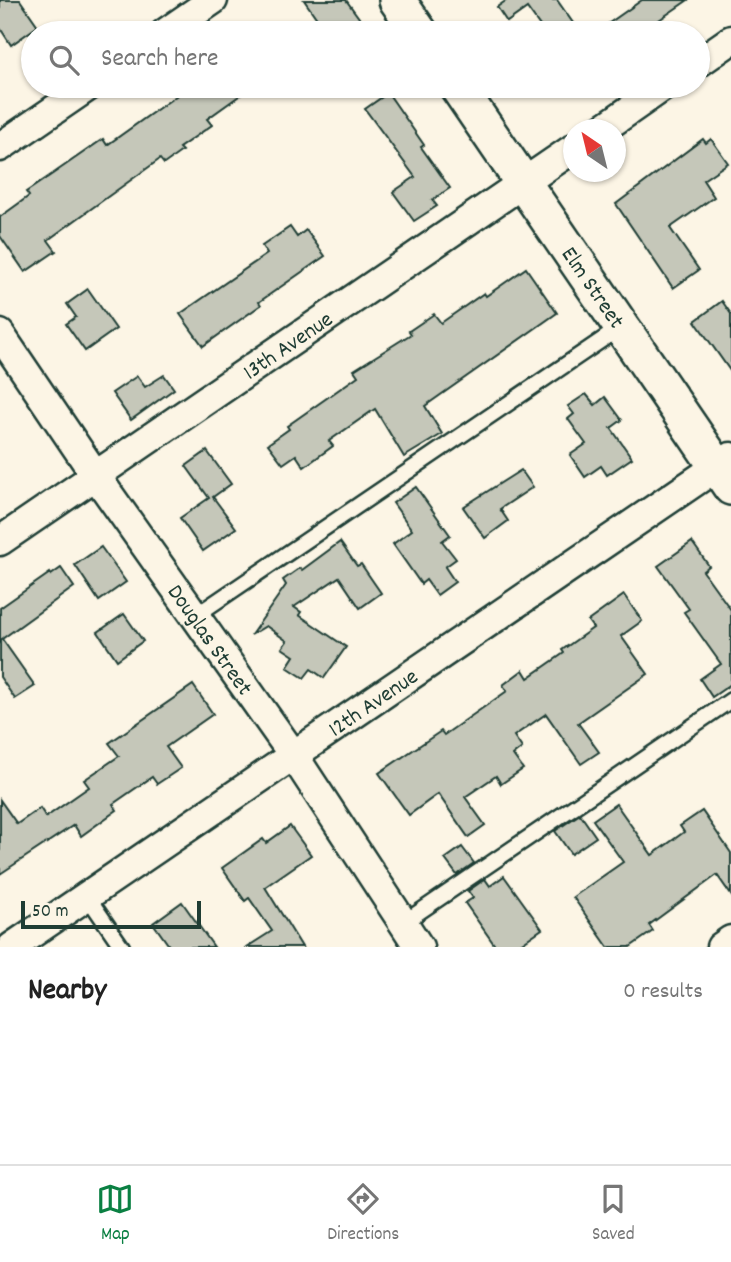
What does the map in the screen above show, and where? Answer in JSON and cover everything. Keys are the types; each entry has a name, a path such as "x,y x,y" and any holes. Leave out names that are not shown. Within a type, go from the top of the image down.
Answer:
{"street":[{"path":"182,21 213,0"},
{"path":"397,0 412,21"},
{"path":"710,55 731,40"},
{"path":"0,147 71,98"},
{"name":"Elm Street","path":"465,98 622,326 726,470"},
{"path":"617,119 647,98"},
{"name":"13th Avenue","path":"0,541 563,155"},
{"name":"Douglas Street","path":"0,334 96,477 293,756 419,947"},
{"name":"12th Avenue","path":"12,947 293,756 726,470"},
{"path":"721,947 731,940"}],"lane":[{"path":"195,616 622,326"},
{"path":"403,923 731,700"},
{"path":"87,896 122,947"}],"building":[{"path":"0,0 20,0 35,21 21,21 21,38 11,45 0,28"},
{"path":"304,0 346,0 361,21 319,21"},
{"path":"507,0 557,0 572,21 536,21 527,8 506,21 497,7"},
{"path":"642,0 688,0 657,21 612,21"},
{"path":"173,98 236,98 207,119 212,125 179,148 182,151 164,164 160,159 48,240 56,251 25,272 0,236 0,217 29,196 26,192 103,139 107,145"},
{"path":"381,98 391,98 450,188 432,200 437,206 414,221 393,192 415,177 365,109"},
{"path":"703,139 706,143 711,139 728,163 703,180 714,197 670,228 699,270 673,288 616,204"},
{"path":"290,227 297,237 306,230 325,256 259,302 261,305 203,346 180,314 267,254 262,246"},
{"path":"526,268 557,313 425,406 442,434 404,457 375,409 329,441 333,446 304,467 296,455 283,464 268,444 289,429 287,426 358,376 354,370 411,334 409,331 434,314 441,323"},
{"path":"88,289 116,329 85,351 66,324 76,317 67,304"},
{"path":"722,301 731,314 731,372 695,321"},
{"path":"164,375 174,389 131,420 112,393 137,376 145,387"},
{"path":"586,394 595,405 605,397 622,420 611,428 632,458 607,475 601,466 585,477 570,455 586,444 568,419 574,414 568,406"},
{"path":"207,451 231,484 213,497 236,528 203,551 180,518 209,498 186,466"},
{"path":"521,470 533,487 500,509 508,521 485,538 463,507"},
{"path":"416,487 450,535 442,541 456,559 445,567 455,582 437,595 426,580 421,584 393,544 412,530 393,503"},
{"path":"340,542 357,566 361,564 381,593 360,608 339,577 294,607 301,612 299,615 346,647 324,678 311,669 304,678 287,667 294,656 282,648 287,641 266,626 251,635 286,585 283,580 300,568 302,570"},
{"path":"692,542 709,566 703,571 731,610 731,684 712,697 700,679 721,664 684,612 689,609 658,566"},
{"path":"101,547 126,582 99,601 75,565"},
{"path":"61,568 74,587 2,639 35,686 15,699 0,677 0,608"},
{"path":"624,595 642,621 621,636 648,674 578,723 599,752 581,764 546,714 514,736 522,748 513,755 523,769 501,784 496,776 465,797 485,825 468,837 438,794 409,815 379,773 441,731 444,735 507,691 503,685 523,670 528,678 564,653 562,650 593,628 588,621"},
{"path":"124,614 143,641 117,660 98,632"},
{"path":"193,685 213,714 166,747 181,768 157,784 152,777 113,804 117,810 81,836 74,825 0,874 0,800 17,824 40,808 46,817 89,787 84,780 119,756 109,743"},
{"path":"616,804 652,855 684,832 680,826 702,811 731,853 731,895 717,875 649,925 653,931 630,947 608,947 573,897 623,862 593,820"},
{"path":"580,814 596,837 571,854 555,831"},
{"path":"290,826 311,855 265,887 302,947 247,947 272,931 249,898 245,901 222,868 263,839 266,843"},
{"path":"462,847 474,863 457,875 445,859"},
{"path":"504,876 542,929 516,947 496,947 465,903 473,898 468,891 485,879 490,886"},
{"path":"182,902 214,947 170,947 153,923"}]}
